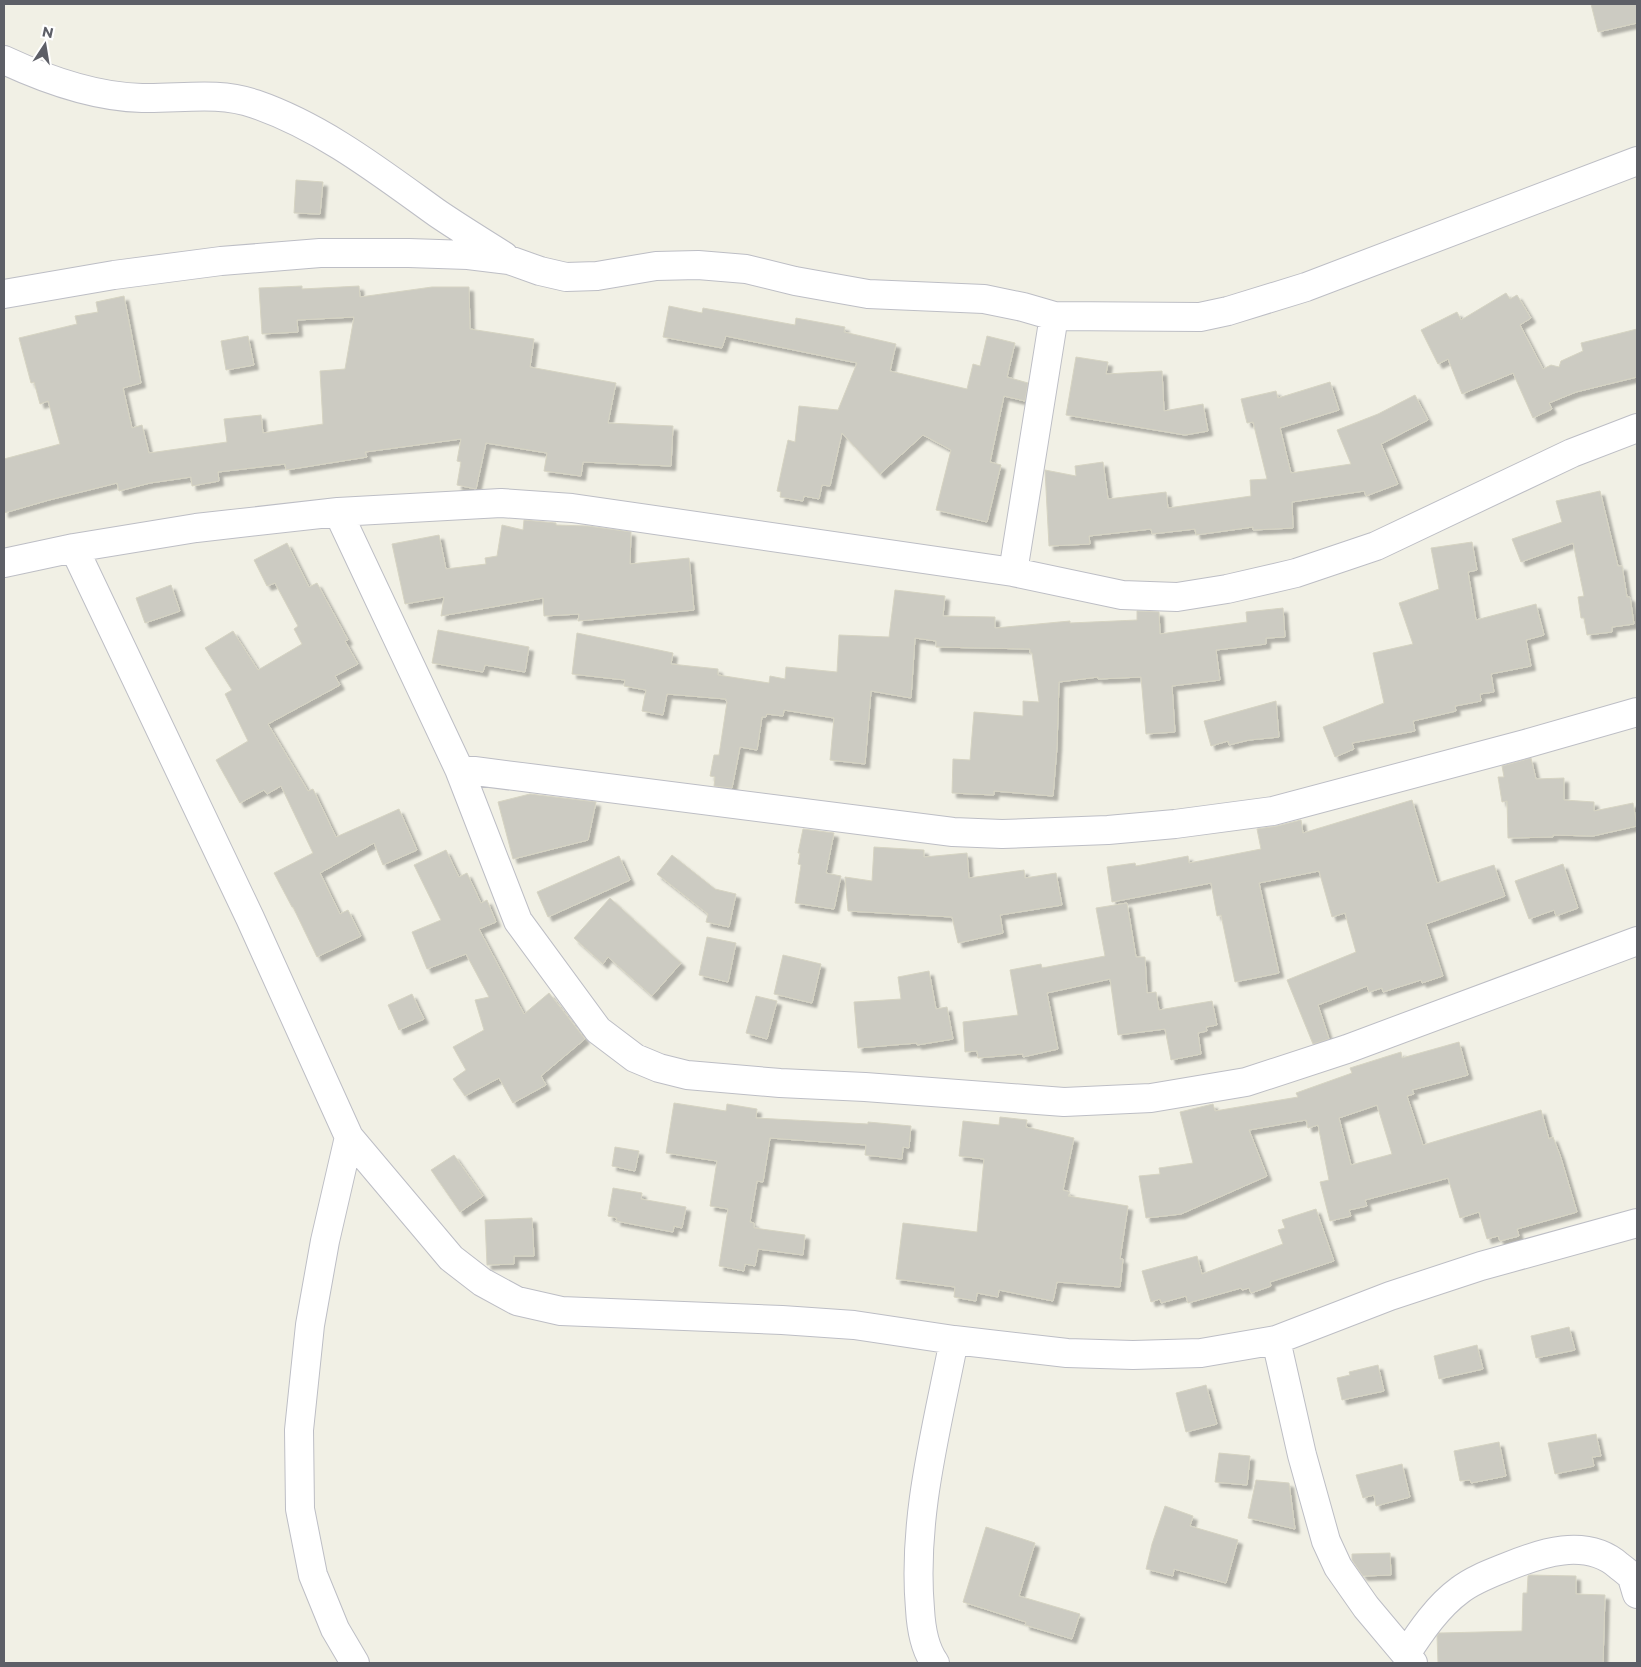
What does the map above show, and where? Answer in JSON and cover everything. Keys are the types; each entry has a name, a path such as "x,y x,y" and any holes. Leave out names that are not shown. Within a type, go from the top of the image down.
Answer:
{"street":[{"path":"4,60 32,73 113,96 142,98 217,96 254,103 298,122 368,163 439,214 509,260"},
{"path":"4,294 114,275 221,261 320,252 468,255 509,260 540,271 566,277 597,276 656,266 698,265 746,270 868,294 984,299 1054,316 1200,317 1228,311 1314,284 1637,160"},
{"path":"1013,572 1054,316"},
{"path":"4,563 74,548 196,528 338,512 501,504 572,508 1013,572 1122,595 1177,596 1227,590 1296,573 1376,546 1572,453 1636,434"},
{"path":"338,512 459,770 518,920 598,1030 636,1058 659,1068 687,1075 1064,1102 1151,1098 1246,1082 1347,1049 1637,941"},
{"path":"74,548 250,918 349,1137 451,1258 482,1282 517,1301 561,1310 854,1325 954,1340 1067,1353 1134,1355 1201,1353 1276,1340 1390,1296 1481,1266 1637,1223"},
{"path":"459,770 953,832 1002,834 1108,830 1176,824 1273,811 1637,712"},
{"path":"349,1137 325,1241 310,1325 299,1430 300,1509 313,1575 335,1629 355,1663"},
{"path":"935,1663 921,1629 917,1578 922,1511 954,1340"},
{"path":"1276,1340 1302,1455 1326,1541 1338,1567 1366,1607 1410,1658 1436,1613 1459,1590 1476,1580 1529,1557 1571,1549 1592,1551 1613,1561 1630,1576 1637,1594"}],"building":[{"path":"1591,4 1637,4 1637,23 1598,32"},
{"path":"296,180 323,182 320,214 294,213"},
{"path":"302,286 302,289 359,286 360,297 432,287 469,287 470,329 534,339 530,367 616,383 608,423 673,426 671,466 583,462 581,476 544,471 547,453 486,443 476,489 457,485 461,462 457,461 461,439 365,452 367,457 286,470 285,464 218,472 219,481 192,486 191,477 150,483 119,491 117,483 4,513 4,459 60,444 48,401 40,404 34,382 31,383 19,338 77,324 75,316 98,312 96,302 124,296 141,383 123,388 132,428 142,425 149,453 227,442 224,419 261,415 263,433 323,424 320,371 345,369 354,317 297,320 298,332 262,334 259,288"},
{"path":"1506,293 1510,299 1517,295 1531,318 1520,325 1543,369 1551,365 1559,367 1561,361 1583,351 1581,343 1637,329 1637,377 1576,392 1549,403 1552,409 1533,418 1513,373 1462,394 1448,359 1438,364 1421,330 1457,312 1461,320"},
{"path":"669,306 702,313 703,308 795,325 796,318 845,327 844,332 896,344 890,371 967,389 973,364 980,366 987,336 1015,343 1007,377 1028,383 1025,401 1004,396 990,462 1001,465 987,522 936,510 951,450 923,435 880,474 842,433 830,486 822,485 819,499 804,496 803,501 780,497 781,492 777,491 788,440 795,442 799,406 838,410 857,363 726,336 722,348 663,337"},
{"path":"248,336 254,365 226,370 221,341"},
{"path":"1076,357 1108,362 1106,374 1162,371 1164,411 1203,404 1208,431 1185,435 1066,415"},
{"path":"1330,382 1339,410 1280,428 1291,473 1351,464 1337,430 1378,414 1415,395 1428,420 1381,444 1398,484 1366,496 1364,491 1292,502 1293,528 1253,530 1253,527 1196,535 1195,529 1152,534 1151,529 1089,536 1090,544 1049,546 1045,470 1076,476 1075,466 1103,462 1108,499 1166,492 1168,508 1251,496 1250,480 1267,479 1253,422 1247,423 1241,399 1276,391 1278,398"},
{"path":"1600,491 1618,566 1622,566 1627,597 1630,597 1634,624 1612,627 1612,632 1587,635 1584,618 1581,618 1578,597 1584,596 1573,543 1521,562 1512,539 1562,522 1556,501"},
{"path":"524,520 631,532 630,564 689,558 694,610 578,621 579,614 544,616 543,598 441,616 444,597 405,604 392,544 439,535 446,569 486,564 485,558 497,556 502,525 523,530"},
{"path":"1472,542 1477,570 1468,572 1476,620 1536,604 1544,635 1526,640 1531,666 1491,674 1494,692 1480,694 1481,701 1455,706 1456,711 1413,721 1415,731 1352,743 1354,749 1335,757 1323,727 1384,703 1373,653 1413,644 1399,603 1439,589 1431,548"},
{"path":"287,543 309,587 317,583 348,640 345,641 358,664 335,676 340,685 268,724 308,791 313,789 336,837 399,809 417,850 383,865 374,843 320,873 340,914 348,910 361,936 317,957 274,873 313,853 281,786 267,794 264,790 240,803 216,760 248,741 225,694 232,690 205,648 233,631 258,670 302,644 294,629 298,626 275,583 267,586 254,560"},
{"path":"171,585 180,611 145,623 136,598"},
{"path":"895,590 945,596 943,616 995,617 995,628 1070,621 1070,623 1137,620 1137,611 1159,612 1160,634 1247,622 1246,612 1283,608 1285,637 1266,638 1266,644 1216,650 1220,680 1172,686 1175,732 1146,734 1141,677 1098,679 1098,677 1059,682 1053,796 994,791 994,795 952,793 953,759 970,760 974,712 1023,716 1023,701 1039,702 1030,649 936,647 936,641 915,638 911,698 871,691 865,764 830,760 834,718 784,710 783,716 767,714 766,717 762,717 757,750 740,747 732,788 714,786 715,777 710,776 714,755 719,755 726,699 667,694 663,715 642,711 646,690 624,686 625,680 572,674 577,633 673,653 671,664 718,669 718,675 769,683 770,676 785,679 786,667 837,672 839,635 889,637"},
{"path":"438,630 529,647 525,672 485,665 483,672 432,663"},
{"path":"1276,701 1279,737 1249,740 1229,745 1228,741 1211,746 1204,721"},
{"path":"1531,758 1536,779 1564,778 1564,800 1594,802 1594,811 1633,803 1637,826 1593,836 1553,835 1553,837 1508,838 1507,801 1502,802 1498,777 1504,777 1502,766"},
{"path":"530,794 596,802 588,840 513,859 498,802"},
{"path":"1412,800 1437,883 1494,865 1505,896 1426,924 1443,976 1422,983 1421,980 1383,992 1382,988 1369,992 1367,986 1318,1005 1329,1039 1313,1044 1287,980 1356,952 1345,913 1332,917 1319,871 1259,883 1279,973 1235,982 1221,915 1217,916 1211,883 1112,902 1107,867 1135,863 1136,866 1188,856 1189,863 1261,849 1257,829 1301,820 1303,833"},
{"path":"803,829 834,833 826,873 841,876 834,909 795,903 801,865 798,864 800,853 798,853"},
{"path":"874,847 924,850 924,857 967,853 969,878 1024,870 1025,878 1056,873 1062,905 1000,915 1003,933 958,943 952,917 848,911 845,877 872,881"},
{"path":"446,850 459,877 467,873 481,903 487,900 496,922 479,929 524,1014 549,993 585,1039 541,1076 546,1085 513,1103 499,1078 465,1096 453,1079 466,1070 453,1047 484,1030 475,1000 489,997 466,954 427,969 412,932 441,920 414,865"},
{"path":"672,855 715,889 736,894 729,927 706,922 708,914 657,874"},
{"path":"619,856 630,880 548,917 537,892"},
{"path":"1563,864 1578,908 1556,916 1554,910 1529,919 1515,881"},
{"path":"610,898 681,963 652,996 608,957 603,964 574,938"},
{"path":"1127,903 1136,957 1145,957 1147,993 1156,992 1159,1010 1212,1001 1217,1025 1206,1027 1207,1031 1198,1033 1201,1054 1171,1060 1165,1029 1118,1035 1110,979 1047,993 1058,1049 1023,1057 1023,1054 978,1058 977,1051 965,1052 963,1022 1018,1015 1010,970 1041,964 1042,968 1105,956 1096,908"},
{"path":"707,937 736,943 728,982 699,975"},
{"path":"783,955 821,964 812,1003 774,994"},
{"path":"929,971 936,1009 947,1007 953,1039 917,1045 917,1043 858,1048 854,1002 901,999 898,977"},
{"path":"412,994 424,1019 399,1030 388,1005"},
{"path":"756,996 777,1001 767,1039 746,1033"},
{"path":"1459,1042 1468,1075 1412,1090 1414,1094 1407,1096 1423,1145 1541,1110 1549,1139 1553,1137 1560,1155 1577,1212 1517,1229 1519,1236 1500,1241 1498,1236 1487,1239 1479,1212 1460,1218 1448,1178 1365,1200 1367,1206 1349,1210 1351,1216 1330,1221 1320,1182 1329,1180 1318,1125 1308,1128 1306,1120 1249,1130 1267,1176 1181,1214 1146,1218 1139,1176 1160,1174 1159,1168 1193,1163 1180,1112 1213,1104 1215,1111 1298,1097 1296,1093 1352,1073 1350,1068 1401,1052 1402,1058","holes":["1377,1105 1392,1154 1351,1165 1339,1118"]},
{"path":"674,1103 726,1111 727,1104 757,1109 756,1118 868,1124 868,1122 911,1126 909,1148 903,1147 902,1159 865,1155 866,1145 770,1138 763,1182 757,1181 750,1222 754,1223 754,1228 805,1235 803,1255 758,1249 755,1266 745,1264 744,1271 719,1266 728,1209 710,1206 717,1161 666,1153"},
{"path":"1000,1117 1027,1120 1026,1127 1074,1138 1063,1190 1070,1192 1068,1196 1128,1206 1120,1259 1123,1259 1120,1287 1057,1282 1053,1301 999,1290 998,1297 977,1293 976,1301 954,1297 955,1287 896,1279 903,1223 977,1232 984,1159 959,1156 963,1121 999,1125"},
{"path":"615,1147 639,1151 635,1171 612,1166"},
{"path":"454,1155 483,1196 460,1212 431,1170"},
{"path":"613,1188 642,1193 641,1199 686,1207 682,1228 674,1226 673,1232 616,1221 617,1218 608,1216"},
{"path":"1316,1209 1334,1261 1270,1282 1271,1286 1251,1293 1249,1288 1242,1290 1241,1288 1188,1303 1186,1296 1161,1303 1160,1299 1151,1302 1142,1271 1197,1256 1202,1274 1283,1244 1278,1230 1285,1228 1282,1220"},
{"path":"532,1218 534,1256 514,1256 514,1264 487,1265 485,1220"},
{"path":"1569,1327 1575,1350 1536,1358 1531,1336"},
{"path":"1477,1345 1483,1369 1439,1379 1434,1356"},
{"path":"1378,1365 1384,1391 1342,1400 1337,1378 1350,1375 1349,1372"},
{"path":"1206,1385 1217,1424 1186,1432 1176,1393"},
{"path":"1596,1434 1601,1456 1592,1457 1594,1466 1555,1474 1548,1443"},
{"path":"1499,1442 1506,1476 1471,1483 1470,1480 1460,1481 1454,1451"},
{"path":"1219,1453 1250,1456 1247,1485 1215,1482"},
{"path":"1402,1464 1410,1497 1376,1506 1374,1495 1363,1498 1356,1475"},
{"path":"1256,1480 1289,1483 1295,1529 1248,1518"},
{"path":"1165,1506 1193,1516 1190,1526 1238,1540 1226,1583 1174,1569 1173,1576 1146,1569"},
{"path":"986,1527 1035,1543 1019,1596 1080,1614 1072,1639 1025,1625 1026,1622 963,1602"},
{"path":"1390,1553 1391,1575 1363,1576 1352,1560 1352,1554"},
{"path":"1528,1576 1576,1576 1576,1594 1605,1595 1603,1663 1438,1663 1437,1636 1439,1633 1522,1631 1523,1593 1527,1593"}]}
